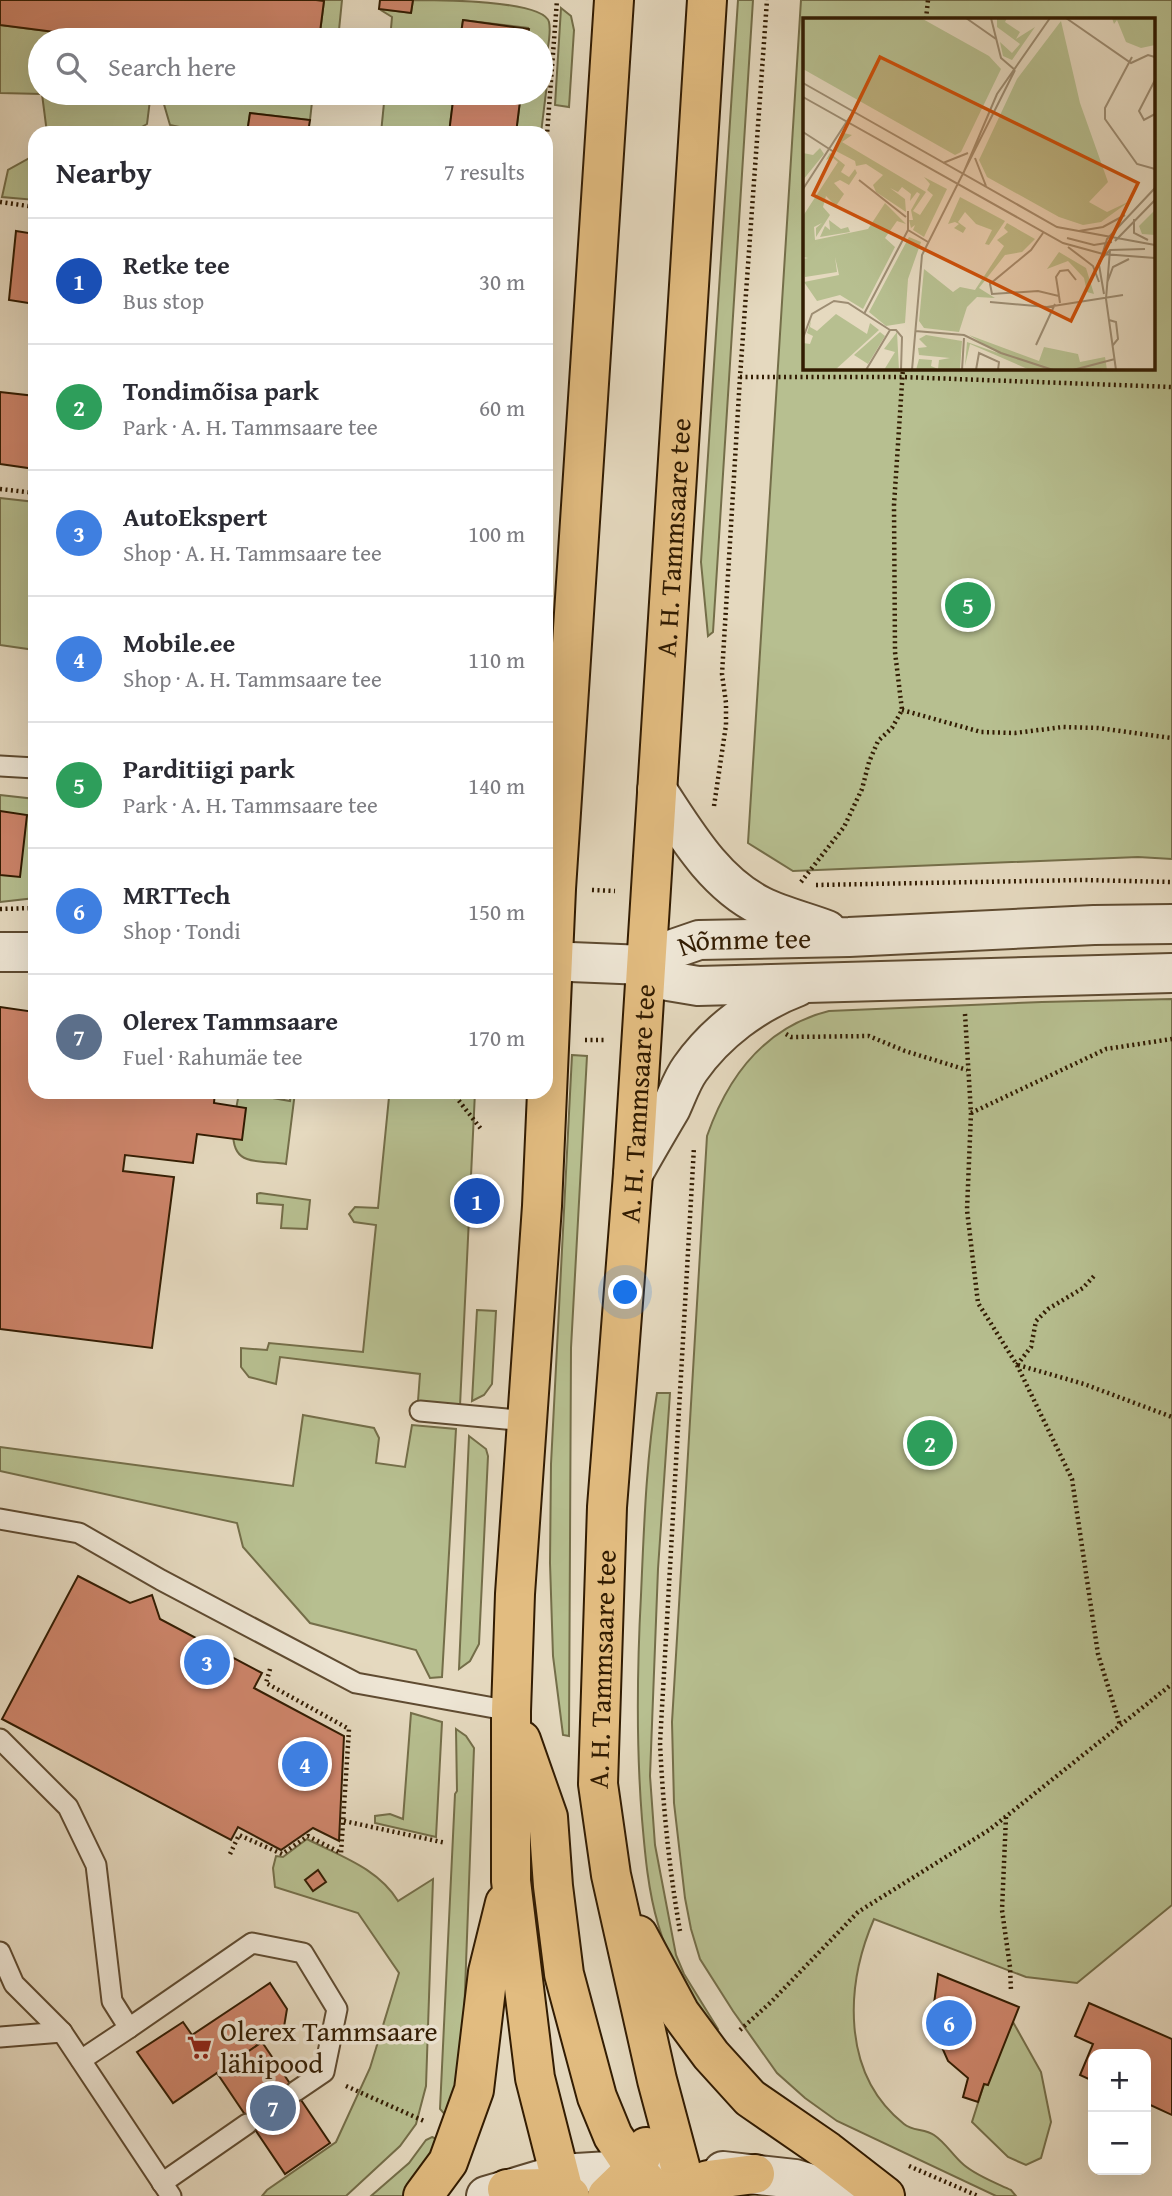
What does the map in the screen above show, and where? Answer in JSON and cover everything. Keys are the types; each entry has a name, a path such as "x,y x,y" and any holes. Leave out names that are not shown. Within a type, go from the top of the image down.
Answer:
{"main road":[{"path":"553,921 614,0"},
{"name":"A. H. Tammsaare tee","path":"676,2189 657,2080 611,1875 598,1784 607,1507 633,1174 707,0"},
{"path":"497,2193 544,2188 565,2190 536,2078 511,1881 511,1711 516,1594 542,1206 546,1099"},
{"path":"511,1711 548,1817 564,1974 597,2097 613,2136 635,2169 676,2189 708,2180 755,2174"},
{"path":"611,1875 642,1943 680,2013 711,2055 750,2098 827,2151 885,2196"},
{"path":"423,2196 448,2162 474,2090 488,1972 511,1881"},
{"path":"607,2196 635,2169 655,2128 657,2080"}],"street":[{"path":"656,789 692,844 719,876 760,906 849,937"},
{"name":"Nõmme tee","path":"1172,924 699,940 670,950 645,965 668,981 698,986 1172,973"},
{"path":"0,952 28,951"},
{"path":"553,962 645,965"},
{"path":"633,1174 688,1071 711,1043 772,996 810,982"},
{"path":"565,2190 635,2169"},
{"path":"755,2174 795,2179 852,2196"}],"lane":[{"path":"0,766 28,768"},
{"path":"420,1411 527,1421"},
{"path":"0,1519 79,1532 161,1580 356,1683 511,1711"},
{"path":"0,1739 68,1807 96,1865 112,2001 129,2028"},
{"path":"81,2060 253,1943 303,1953 337,2009 324,2072 296,2091"},
{"path":"0,1952 14,1983 62,2032 167,2190 247,2124"},
{"path":"0,2038 62,2032"}],"path":[{"path":"553,50 557,0"},
{"path":"714,811 726,724 722,674 767,0"},
{"path":"926,18 928,0"},
{"path":"548,126 549,105"},
{"path":"0,202 28,206"},
{"path":"903,369 894,505 895,652 902,710 892,727 878,741 862,789 844,827 799,885 1083,880 1172,882"},
{"path":"740,377 902,377 1172,387"},
{"path":"0,489 28,492"},
{"path":"902,710 981,732 1015,733 1063,727 1098,728 1172,738"},
{"path":"603,891 616,891"},
{"path":"0,909 28,908"},
{"path":"965,1009 971,1112 967,1210 978,1303 1017,1365 1072,1479 1098,1654 1120,1725"},
{"path":"781,1031 791,1037 869,1036 905,1051 967,1070"},
{"path":"971,1112 1106,1049 1172,1039"},
{"path":"457,1099 481,1129"},
{"path":"682,1939 664,1823 660,1743 694,1137"},
{"path":"1017,1365 1031,1347 1037,1321 1048,1308 1083,1289 1095,1275"},
{"path":"1017,1365 1084,1384 1172,1417"},
{"path":"230,1854 239,1835 282,1854 308,1836 341,1853 349,1729 265,1683 279,1643"},
{"path":"732,2036 770,2003 858,1912 989,1830 1172,1684"},
{"path":"1006,1816 1002,1910 1011,1992"},
{"path":"344,1821 446,1843"},
{"path":"320,2075 428,2123"}],"green space":[{"path":"316,0 342,0 339,28 321,28 324,1"},
{"path":"413,0 510,5 542,15 549,22 550,28 463,20 462,28 391,28 392,17 379,9 411,13"},
{"path":"738,0 753,0 713,632 708,636 701,562"},
{"path":"801,0 1172,0 1172,859 1138,857 793,871 748,843"},
{"path":"561,8 571,16 574,30 569,107 555,105"},
{"path":"0,25 28,29 28,94 0,93"},
{"path":"43,105 149,105 147,124 143,126 46,126"},
{"path":"164,105 312,105 310,120 250,113 248,126 170,125"},
{"path":"384,105 452,105 450,126 382,126"},
{"path":"520,105 544,105 542,126 517,126"},
{"path":"28,159 28,199 2,197 8,170"},
{"path":"0,498 28,501 28,649 0,645"},
{"path":"0,795 28,798 28,899 0,902"},
{"path":"1172,999 1172,1905 1077,1983 1026,1977 874,1919 858,1972 854,2028 859,2055 883,2104 904,2124 934,2135 969,2169 1011,2190 1016,2196 996,2196 837,2121 805,2098 777,2073 733,2011 700,1959 691,1929 674,1803 672,1722 707,1136 726,1093 752,1057 786,1029 829,1011"},
{"path":"572,1055 587,1056 571,1348 569,1736 563,1735 553,1656 550,1563 551,1464"},
{"path":"238,1099 294,1099 286,1164 251,1160 240,1155 235,1148 233,1129"},
{"path":"389,1099 475,1099 460,1406 418,1401 420,1374 280,1357 276,1384 249,1377 241,1367 241,1348 267,1350 269,1343 363,1352 376,1225 354,1222 349,1214 355,1207 378,1208"},
{"path":"257,1194 310,1200 307,1229 281,1228 283,1205 257,1203"},
{"path":"477,1310 496,1311 492,1384 484,1395 472,1401"},
{"path":"657,1393 670,1393 658,1569 650,1776 655,1845 676,1955 684,1974 718,2029 715,2032 682,1980 668,1952 652,1898 643,1832 638,1735 639,1651 646,1494"},
{"path":"303,1415 374,1428 379,1438 376,1463 405,1467 412,1425 456,1429 442,1677 430,1678 416,1650 310,1623 243,1547 237,1523 0,1471 0,1447 293,1486"},
{"path":"469,1436 486,1449 488,1456 479,1644 470,1661 459,1669"},
{"path":"411,1713 442,1722 436,1837 375,1823 375,1816 390,1814 403,1819"},
{"path":"456,1729 466,1736 474,1748 463,2045 448,2118 440,2109 457,1791"},
{"path":"307,1839 369,1871 398,1901 433,1879 426,2086 416,2124 400,2146 346,2196 262,2196 336,2142 370,2068 399,1973 358,1913 275,1887 273,1868 276,1856 283,1857"},
{"path":"1013,2022 1041,2072 1051,2122 1041,2158 1026,2165 1008,2157 972,2122 984,2084"},
{"path":"432,2137 441,2141 404,2196 371,2196 409,2163 426,2140"}],"building":[{"path":"0,0 324,1 321,28 28,29 0,25"},
{"path":"380,0 413,0 411,13 379,9"},
{"path":"463,20 522,28 462,28"},
{"path":"452,105 520,105 517,126 450,126"},
{"path":"250,113 310,120 309,126 248,126"},
{"path":"16,231 28,233 28,303 9,300"},
{"path":"0,392 28,395 28,468 0,464"},
{"path":"0,811 27,815 20,877 0,875"},
{"path":"0,1007 28,1011 28,1099 214,1099 214,1103 246,1108 242,1140 197,1134 193,1163 125,1155 123,1171 174,1177 152,1348 0,1329"},
{"path":"78,1576 130,1603 152,1595 160,1619 262,1673 254,1688 344,1736 339,1841 313,1828 281,1850 238,1827 231,1840 2,1719"},
{"path":"318,1870 326,1882 313,1891 305,1880"},
{"path":"938,1974 1019,2007 988,2085 984,2084 978,2102 963,2097 968,2078 948,2061 933,2027"},
{"name":"Olerex Tammsaare lähipood","path":"270,1983 287,2009 284,2027 173,2103 137,2052 183,2022 192,2035"},
{"path":"1089,2003 1172,2039 1172,2115 1151,2105 1151,2049 1091,2049 1093,2044 1075,2036"},
{"path":"262,2042 330,2143 285,2174 217,2073"},
{"path":"1088,2056 1088,2079 1080,2075"}],"place":[{"name":"Parditiigi park","path":"968,605"},
{"name":"Retke tee","path":"477,1201"},
{"name":"Tondimõisa park","path":"930,1443"},
{"name":"AutoEkspert","path":"207,1662"},
{"name":"Mobile.ee","path":"305,1764"},
{"name":"MRTTech","path":"949,2023"},
{"name":"Olerex Tammsaare lähipood","path":"200,2047"},
{"name":"Olerex Tammsaare","path":"273,2108"}]}
